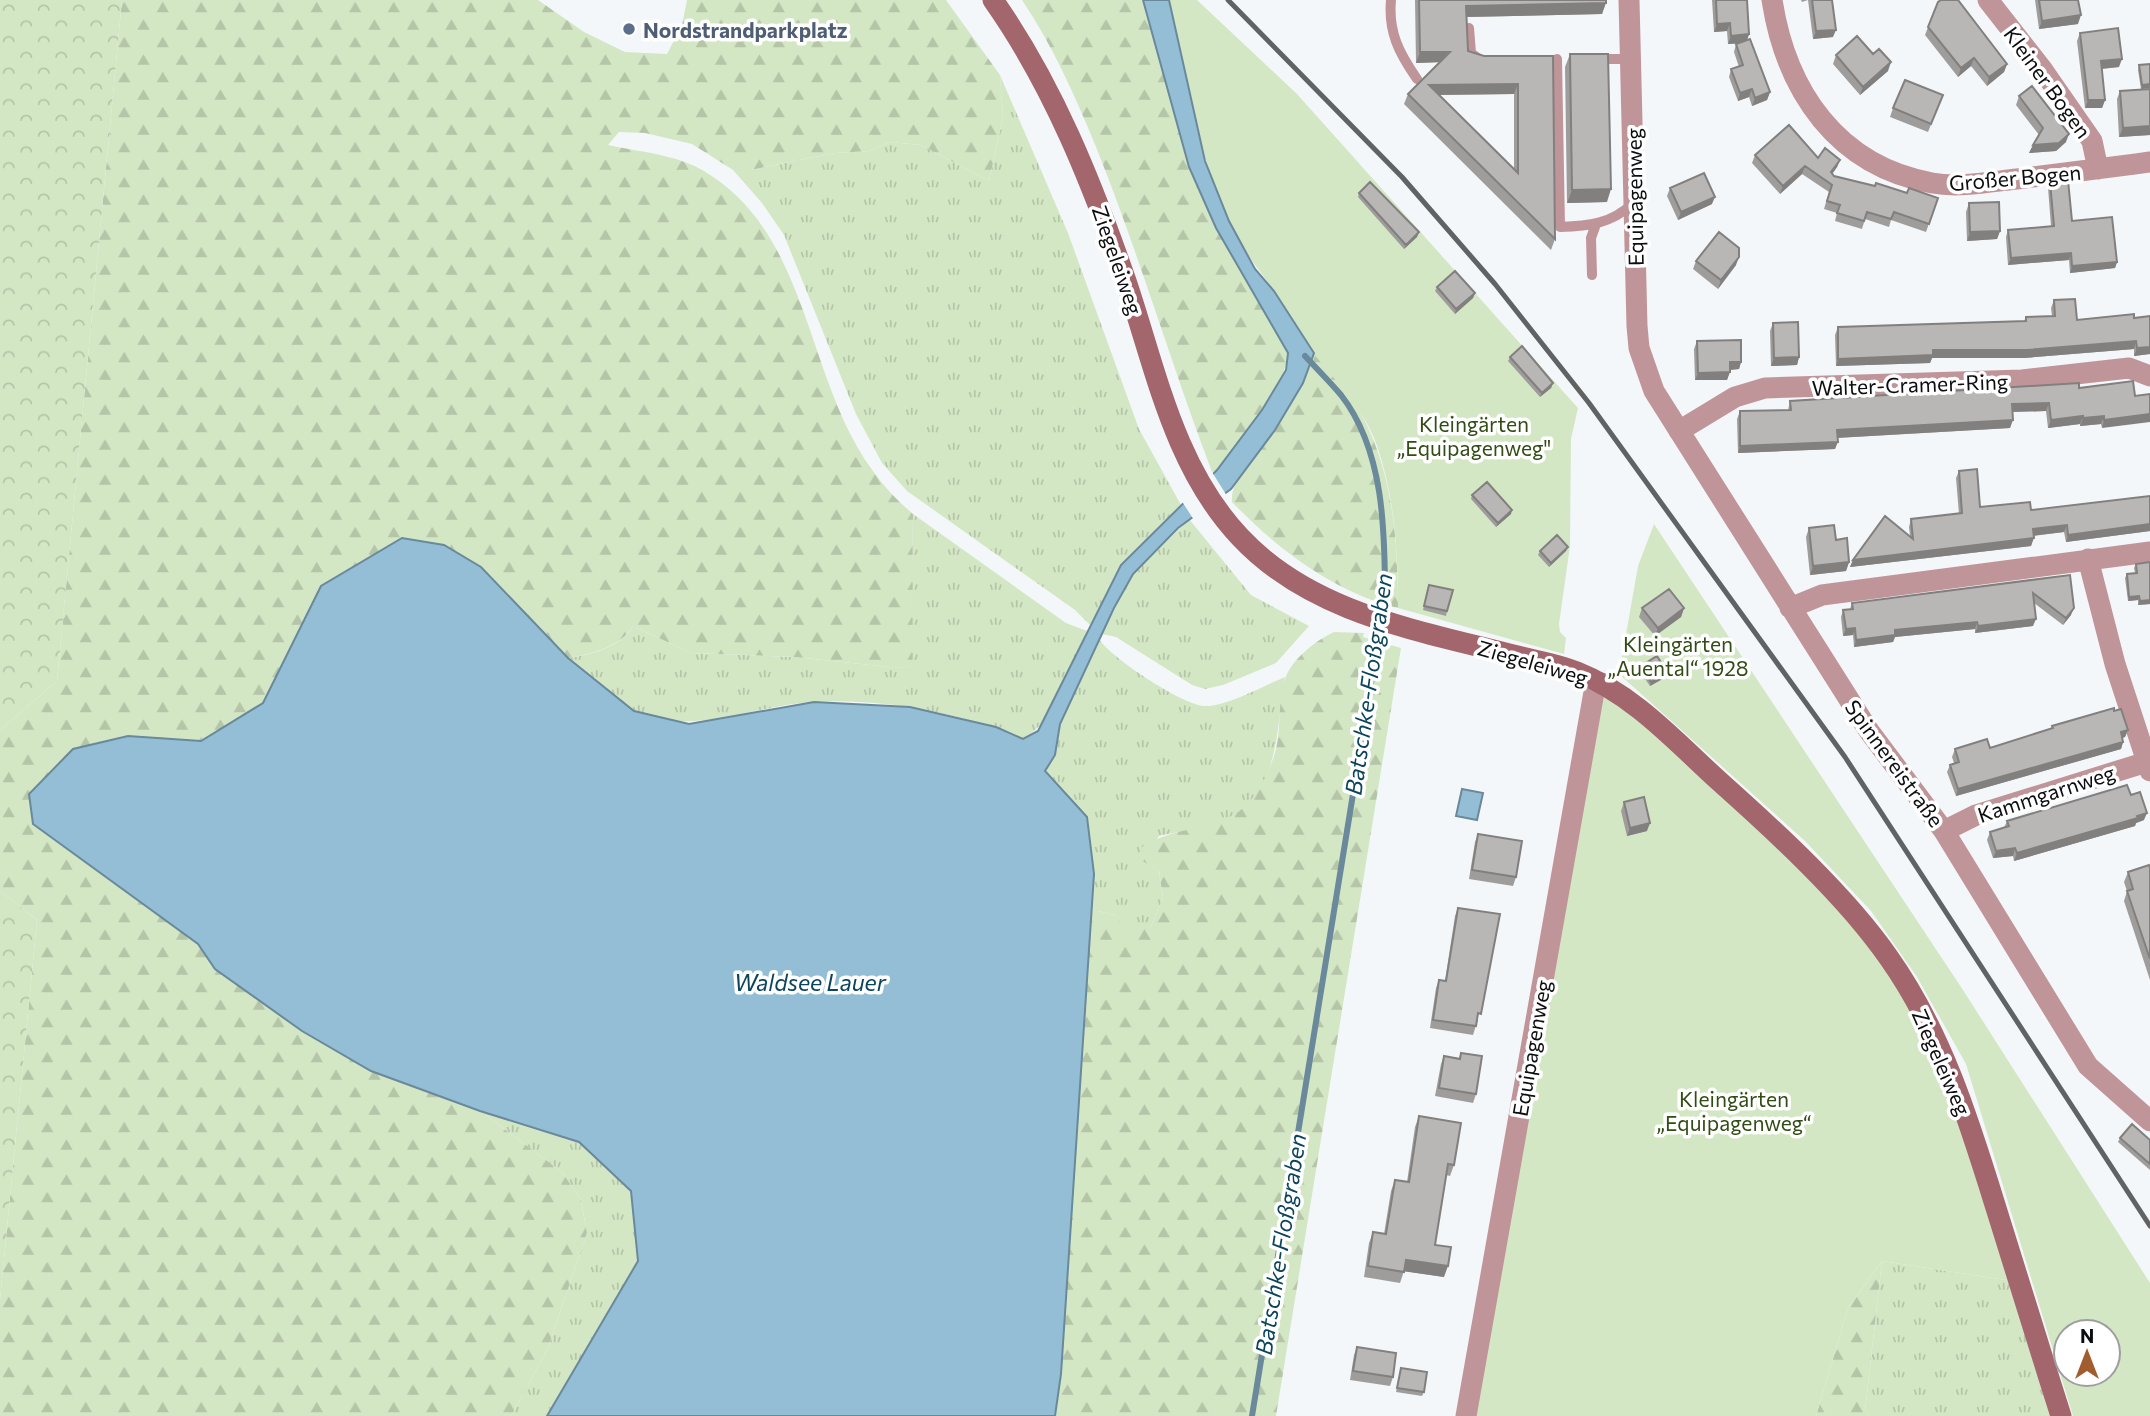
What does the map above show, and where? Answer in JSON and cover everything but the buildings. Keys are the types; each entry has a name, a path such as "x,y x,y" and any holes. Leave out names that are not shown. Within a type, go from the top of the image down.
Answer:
{"main road":[{"name":"Ziegeleiweg","path":"993,0 1034,64 1086,174 1110,236 1172,424 1198,483 1218,513 1243,541 1288,579 1317,596 1394,624 1571,670 1602,683 1659,727 1780,839 1887,954 1912,993 1956,1086 2061,1416"}],"street":[{"name":"Equipagenweg","path":"1629,0 1639,348 1654,391"},
{"name":"Großer Bogen","path":"1772,0 1782,47 1806,101 1833,132 1884,169 1934,183 1977,183 2150,163"},
{"name":"Kleiner Bogen","path":"1988,0 2042,69 2092,141 2098,169"},
{"name":"Walter-Cramer-Ring","path":"1679,431 1735,397 1765,388 2022,380 2129,368 2150,376"},
{"name":"Spinnereistraße","path":"1654,391 1869,731 1944,831 2088,1066 2150,1121"},
{"path":"1790,608 1822,595 2150,552"},
{"path":"2088,559 2115,664 2149,764"},
{"name":"Equipagenweg","path":"1466,1416 1594,692 1602,683"},
{"name":"Kammgarnweg","path":"1944,831 1976,815 2149,764"}],"lane":[{"path":"1391,0 1389,20 1397,50 1417,79"},
{"path":"1469,28 1471,53 1479,59 1493,59"},
{"path":"1545,59 1562,59 1560,227 1596,224 1619,216 1635,201"},
{"path":"1584,59 1630,59"},
{"path":"1592,275 1591,238 1596,224"}],"green space":[{"path":"0,0 122,0 57,681 0,730"},
{"path":"122,0 538,0 584,32 625,52 667,54 682,25 687,0 946,0 1000,75 1003,117 989,181 921,145 890,142 870,151 835,153 750,170 733,170 692,144 645,133 619,132 608,145 669,157 704,171 739,198 766,232 787,270 833,395 851,435 877,477 913,514 911,665 899,668 795,657 691,653 633,626 613,644 596,652 568,658 481,567 321,586 263,703 201,741 128,736 126,889 198,944 216,969 371,1071 480,1111 562,1172 581,1200 587,1233 548,1348 511,1416 0,1416 0,1300 37,920 0,891 0,730 57,681"},
{"path":"1022,0 1143,0 1189,167 1216,228 1288,353 1285,369 1270,400 1217,470 1212,472 1096,147 1063,72"},
{"name":"Kleingärten „Equipagenweg\"","path":"1169,0 1197,0 1297,94 1578,408 1571,439 1570,546 1559,624 1560,632 1566,638 1564,654 1398,608 1394,526 1388,486 1377,446 1358,409 1309,347 1228,220 1200,139"},
{"path":"1000,75 1068,233 1139,429 1181,505 1121,565 1090,625 1075,610 907,491 882,463 856,414 784,235 762,203 733,170 750,170 835,153 870,151 890,142 921,145 989,181 1003,117"},
{"path":"1314,353 1342,385 1361,414 1383,467 1394,523 1398,608 1351,591 1308,567 1268,536 1232,502 1236,482 1271,436 1293,401"},
{"path":"913,514 1066,623 1087,631 1062,691 1046,719 1023,739 948,715 866,702 792,704 702,721 657,719 628,708 568,658 613,645 628,634 633,626 691,653 795,657 899,668 910,665"},
{"path":"1189,519 1251,595 1309,626 1276,663 1223,685 1205,689 1192,685 1116,637 1102,634 1133,574"},
{"name":"Kleingärten „Auental“ 1928","path":"1654,524 1963,990 2150,1283 2150,1416 2073,1416 2064,1388 2122,1388 2122,1318 2052,1318 2052,1347 1966,1064 1917,977 1871,911 1805,841 1619,674 1638,566"},
{"path":"1334,632 1364,633 1363,637 1401,648 1276,1416 1055,1416 1061,1374 1092,910 1116,915 1124,929 1150,929 1163,898 1159,871 1141,860 1142,847 1167,835 1221,821 1248,803 1269,770 1275,752 1281,695 1288,672 1305,651"},
{"path":"1099,639 1117,657 1147,678 1179,697 1203,706 1233,700 1285,677 1275,748 1264,782 1254,797 1242,810 1225,820 1159,836 1142,860 1159,871 1163,898 1150,929 1123,929 1116,915 1092,910 1094,874 1045,771 1055,755 1060,724"},
{"name":"Kleingärten „Equipagenweg“","path":"1602,683 1735,795 1911,993 2019,1282 1882,1261 1848,1308 1816,1416 1466,1416"},
{"path":"0,891 37,920 0,1300"},
{"path":"480,1111 579,1142 631,1191 638,1261 547,1416 511,1416 548,1348 587,1233 581,1200 562,1172"},
{"path":"1882,1261 2019,1282 2061,1416 1869,1416 1865,1411"},
{"path":"1882,1261 1865,1411 1869,1416 1816,1416 1848,1308"}],"water":[{"name":"Waldsee Lauer","path":"1143,0 1169,0 1205,161 1229,221 1255,269 1274,291 1314,353 1303,383 1275,430 1231,489 1178,528 1133,574 1114,608 1060,724 1055,755 1045,771 1087,817 1094,874 1061,1374 1055,1416 547,1416 638,1261 631,1191 579,1142 480,1111 371,1071 302,1031 215,969 198,944 33,824 29,794 73,749 128,736 201,741 263,703 321,586 402,538 444,545 481,567 568,658 634,711 689,724 814,702 910,707 996,727 1023,739 1038,731 1121,565 1217,470 1262,410 1286,370 1288,353 1216,228 1189,167"},
{"path":"1462,789 1483,793 1477,820 1456,816"}],"pier":[{"path":"1212,472 1227,496 1194,520 1181,500"}],"waterway":[{"name":"Batschke‐Floßgraben","path":"1252,1416 1385,597 1379,492 1366,440 1341,395 1305,356"}],"railway":[{"path":"1228,0 1402,177 1495,284 1589,403 1845,757 2150,1226"}],"place":[{"name":"Nordstrandparkplatz","path":"629,29"}]}
